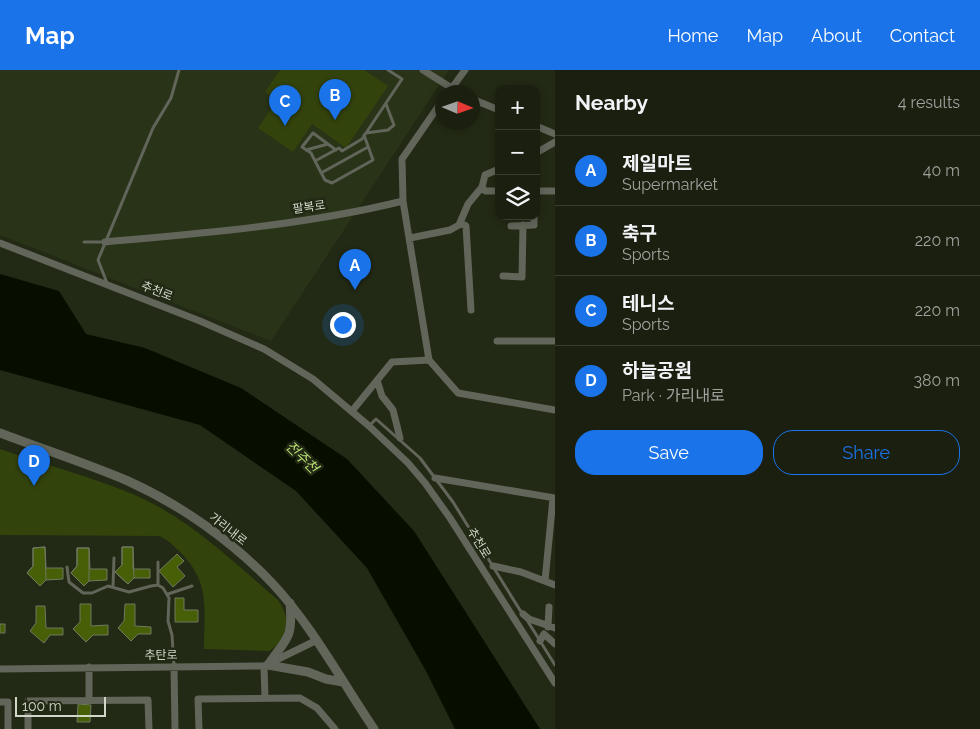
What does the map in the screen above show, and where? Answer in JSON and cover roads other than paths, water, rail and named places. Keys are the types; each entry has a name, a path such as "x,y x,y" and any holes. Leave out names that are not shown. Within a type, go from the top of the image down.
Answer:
{"street":[{"path":"423,70 444,85"},
{"path":"456,85 465,70"},
{"path":"480,102 495,108"},
{"path":"435,111 402,159 403,201 429,360 458,393 555,410"},
{"path":"540,128 555,134"},
{"path":"540,151 555,142"},
{"path":"410,238 450,230 460,223 468,204 482,187 485,175 495,171"},
{"path":"482,187 485,191 495,191"},
{"path":"540,191 555,191"},
{"name":"팔복로","path":"105,242 207,233 362,211 403,201"},
{"path":"510,226 534,225 534,220"},
{"path":"460,223 466,226 471,310"},
{"path":"503,276 522,276 523,225"},
{"name":"추천로","path":"0,243 114,286 264,350 313,379 369,426 408,463 425,483 450,518 555,683"},
{"path":"498,341 555,341"},
{"path":"352,411 392,362 429,360"},
{"path":"377,380 382,396 393,410 400,438"},
{"name":"가리내로","path":"0,433 128,481 170,504 214,532 256,567 290,603 374,729"},
{"path":"435,478 554,498 545,581"},
{"path":"493,566 521,572 555,585"},
{"path":"265,698 266,666 284,646 290,632 290,603"},
{"name":"추천로","path":"523,614 529,619 552,627 549,607"},
{"path":"540,641 544,634 555,644"},
{"name":"추탄로","path":"0,669 266,666 315,641"},
{"path":"174,666 175,729"},
{"path":"266,666 308,672 326,679 343,682"},
{"path":"89,667 89,700"},
{"path":"199,729 198,699 265,698 300,698 317,708 335,729"},
{"path":"28,729 28,701 89,700 148,700 149,729"},
{"path":"0,702 8,702 8,729"}],"lane":[{"path":"114,286 107,283 98,260 153,128 171,98 180,70"},
{"path":"315,161 339,148 342,151 365,134 402,79 388,70"},
{"path":"365,134 388,130 394,125 386,103"},
{"path":"336,150 313,133 302,147 315,161 325,180 332,183 373,160 365,134"},
{"path":"306,150 328,144"},
{"path":"321,173 368,147"},
{"path":"84,242 105,242"},
{"name":"추천로","path":"369,426 376,419 400,438 420,458 454,502 555,665"},
{"path":"113,586 114,558"},
{"path":"158,562 158,585 168,594 168,621 172,635 174,666"},
{"path":"67,566 69,582 78,591 92,593 105,587 113,586 128,592 158,585"},
{"path":"168,594 192,586"}],"water":[{"name":"전주천","path":"0,274 59,291 86,334 145,348 241,388 347,459 414,531 540,729 455,729 426,671 367,568 296,491 200,425 0,370"}],"place":[{"name":"축구","path":"335,120"},
{"name":"테니스","path":"285,126"},
{"name":"제일마트","path":"355,290"},
{"name":"하늘공원","path":"34,486"}]}
